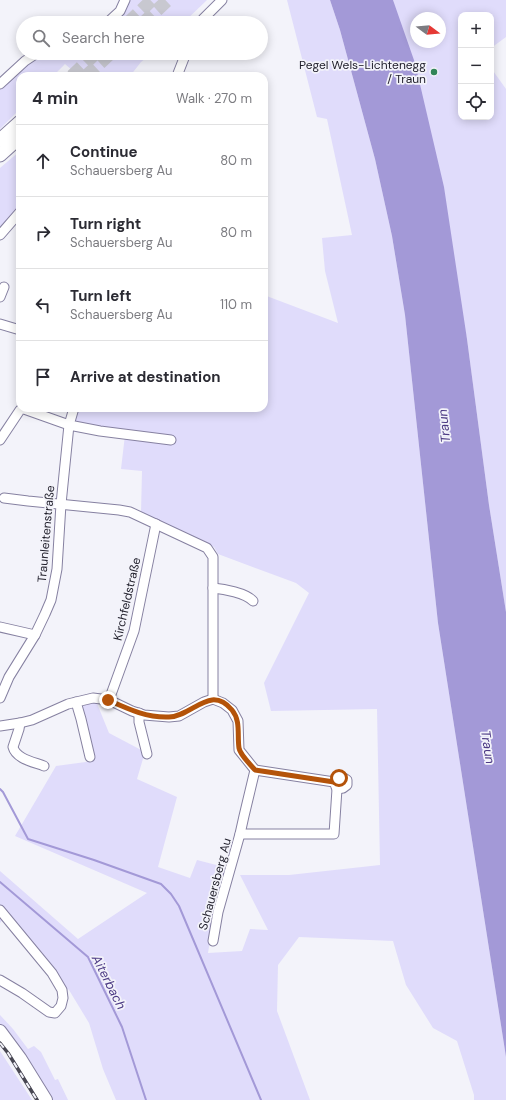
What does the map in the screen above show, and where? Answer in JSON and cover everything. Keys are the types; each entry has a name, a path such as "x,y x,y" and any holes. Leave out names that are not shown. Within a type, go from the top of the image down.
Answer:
{"highway":[{"path":"0,140 16,126"},
{"path":"0,155 16,141"}],"main road":[{"path":"0,1031 20,1058 46,1100"}],"street":[{"path":"114,16 120,10 125,0"},
{"path":"206,16 222,0"},
{"path":"0,84 26,60"},
{"path":"179,72 183,60"},
{"path":"0,235 16,217"},
{"path":"0,297 4,287"},
{"path":"0,324 16,329"},
{"path":"0,440 19,412"},
{"path":"32,412 69,425 100,431 171,440"},
{"name":"Traunleitenstraße","path":"0,698 9,677 35,635 51,600 57,569 61,504 69,425 73,412"},
{"path":"4,498 130,512 207,548 213,557 214,699"},
{"name":"Kirchfeldstraße","path":"108,700 134,631 156,524"},
{"path":"213,588 223,589 250,597 253,600"},
{"path":"0,626 35,635"},
{"path":"0,726 20,723 76,702 93,698 108,700 139,714 160,717 174,717 184,714 204,702 214,699 223,703 232,710 238,721 239,750 255,770"},
{"path":"76,702 90,756"},
{"path":"139,714 139,722 147,754"},
{"path":"20,723 13,747 14,750 22,757 44,766"},
{"name":"Schauersberg Au","path":"213,941 218,912 240,834 255,770 335,785 334,834 240,834"},
{"path":"0,910 52,973 62,990 61,1006 55,1013 49,1012 0,980"}],"shaded area":[{"path":"128,0 207,0 190,16 118,16"},
{"path":"287,0 330,0 340,30 375,159 392,236 405,315 438,623 506,1057 506,1100 474,1100 474,1095 457,1041 433,1028 406,985 393,941 299,937 278,965 277,1011 310,1100 116,1100 103,1069 89,1023 69,990 62,985 6,915 0,923 0,871 78,939 147,893 15,836 56,766 93,761 81,706 96,701 109,733 145,752 137,779 177,797 158,867 190,878 197,860 228,868 215,910 208,953 242,951 250,929 268,930 240,875 289,875 380,865 377,709 271,711 264,683 309,593 296,583 218,554 214,547 141,513 142,471 121,469 125,435 72,425 76,412 268,412 268,297 338,323 325,271 322,238 352,235 327,119 317,117"},
{"path":"393,0 506,0 506,37 494,46 494,12 458,12 458,120 494,120 494,72 506,89 506,612 489,505 467,339"},
{"path":"31,60 143,60 133,72 74,72 65,64 57,72 17,72"},
{"path":"16,73 16,113 0,129 0,87"},
{"path":"16,154 16,211 0,229 0,168"},
{"path":"0,1015 28,1049 34,1046 41,1052 55,1080 58,1079 68,1100 50,1100 22,1053 0,1024"},
{"path":"0,1051 32,1100 0,1100"}],"water":[{"name":"Traun","path":"330,0 393,0 415,63 444,187 467,339 489,505 506,612 506,1057 438,623 405,315 392,236 375,159 340,30"}],"waterway":[{"path":"0,789 28,839 94,860 161,884 171,894 179,906 261,1100"},
{"name":"Aiterbach","path":"0,882 88,957 122,1027 146,1100"}],"tunnel":[{"path":"135,16 152,0"},
{"path":"151,16 168,0"},
{"path":"76,72 89,60"},
{"path":"90,72 103,60"}],"railway":[{"path":"0,1043 8,1053 37,1100"}],"place":[{"name":"Pegel Wels-Lichtenegg / Traun","path":"434,72"}],"route":[{"path":"108,700 139,714 169,717 184,714 208,700 214,699 223,703 232,710 238,721 239,750 255,770 334,782 339,778"}]}
